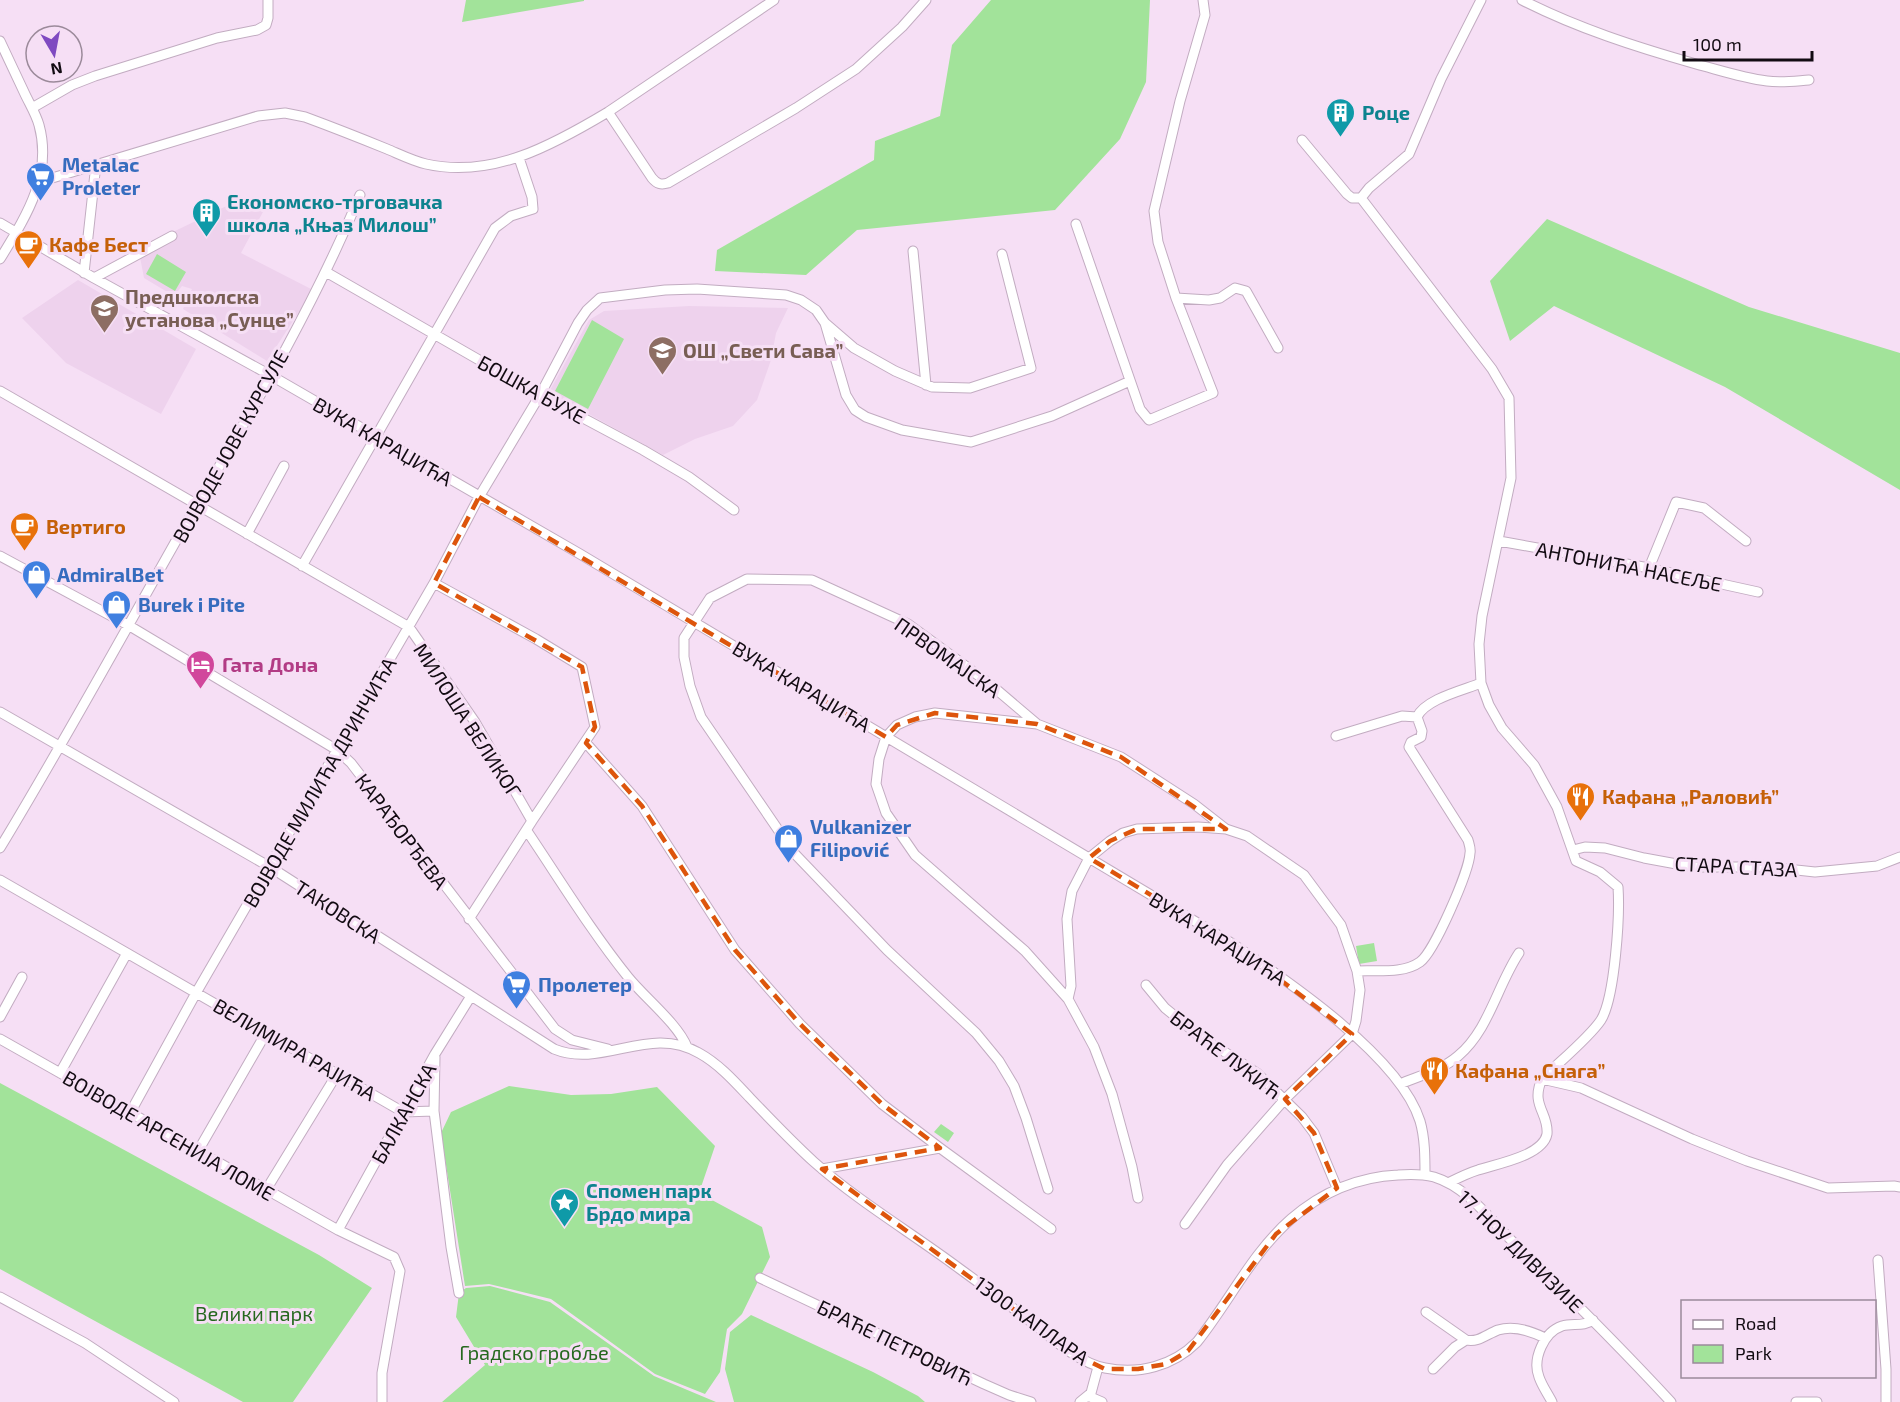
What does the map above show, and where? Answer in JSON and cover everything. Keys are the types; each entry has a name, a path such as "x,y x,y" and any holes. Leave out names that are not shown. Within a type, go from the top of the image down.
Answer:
{"street":[{"path":"32,108 72,85 95,76 217,38 257,30 266,25 268,0"},
{"path":"39,182 248,118 285,113 305,117 424,164 471,167 519,158 582,128 608,112 774,0"},
{"path":"608,112 652,178 656,182 668,183 796,108 856,69 902,27 926,0"},
{"path":"1076,224 1140,409 1149,420 1212,393 1176,298 1158,242 1154,211 1180,101 1205,15 1203,0"},
{"path":"1361,198 1369,188 1409,154 1441,79 1481,0"},
{"path":"1522,0 1554,17 1668,56 1766,81 1809,80"},
{"path":"0,41 39,125 43,163 31,204 0,259"},
{"path":"1302,140 1347,194 1352,198 1361,198"},
{"path":"302,566 495,228 511,216 533,209 532,197 519,158"},
{"path":"84,273 96,164"},
{"name":"ВОЈВОДЕ ЈОВЕ КУРСУЛЕ","path":"0,848 61,747 270,375 326,272 360,195"},
{"path":"1361,198 1492,369 1509,398 1511,478 1482,616 1479,644 1482,683 1489,705 1502,728 1534,765 1557,807 1576,861 1600,872 1618,887 1619,905 1610,995 1601,1019 1593,1029 1542,1079 1537,1092 1547,1133 1539,1147 1518,1157 1470,1172 1448,1183"},
{"name":"ВУКА КАРАЏИЋА","path":"0,223 84,273 270,375 694,621 1233,944 1293,985 1352,1034 1400,1084 1420,1122 1425,1175"},
{"path":"94,278 172,236"},
{"path":"913,250 926,385"},
{"path":"825,323 855,348 895,371 932,387 970,388 1031,368 1002,254"},
{"name":"БОШКА БУХЕ","path":"326,272 688,477 734,510"},
{"path":"1176,298 1209,300 1220,298 1235,288 1246,291 1278,348"},
{"name":"ВОЈВОДЕ МИЛИЋА ДРИНЧИЋА","path":"130,1113 196,993 409,627 479,497 587,310 600,298 665,290 786,295 801,300 816,310 825,323"},
{"path":"825,323 850,403 855,410 866,417 902,430 971,442 1052,416 1130,381"},
{"name":"МИЛОША ВЕЛИКОГ","path":"0,391 409,627 475,722 532,821"},
{"path":"247,534 284,466"},
{"path":"1648,568 1676,502 1704,508 1746,541"},
{"name":"АНТОНИЋА НАСЕЉЕ","path":"1499,541 1648,568 1758,592"},
{"name":"КАРАЂОРЂЕВА","path":"0,556 128,625 337,750 351,763 558,1033 579,1042 613,1050"},
{"name":"ПРВОМАЈСКА","path":"1037,723 990,684 909,624 812,579 747,579 710,598 684,638 684,657 690,686 701,717 794,853 887,950 976,1033 999,1061 1014,1086 1048,1189"},
{"path":"434,583 582,667 596,727 469,918"},
{"path":"1357,971 1403,969 1413,966 1433,947 1456,898 1471,853 1468,840 1409,747 1411,742 1421,737 1422,731 1417,717 1427,704 1482,683"},
{"name":"ТАКОВСКА","path":"0,712 270,867 561,1052 575,1055 592,1054 661,1042 687,1047"},
{"path":"1138,1198 1112,1094 1094,1047 1068,999 1025,951 915,855 886,813 876,784 879,759 885,737 897,725 915,717 935,713 1037,723 1121,757 1194,804 1226,829"},
{"path":"1336,736 1402,716 1417,717"},
{"path":"586,743 642,806 735,950 800,1024 882,1104 1051,1229"},
{"path":"1068,999 1071,986 1067,919 1072,891 1089,858 1123,833 1137,829 1187,827 1226,829 1247,836 1304,875 1341,925 1357,971 1359,998 1352,1034 1285,1099 1227,1165 1185,1224"},
{"path":"527,831 616,962 680,1033 687,1047"},
{"name":"СТАРА СТАЗА","path":"1573,850 1585,847 1605,848 1693,867 1768,867 1815,872 1877,866 1900,857"},
{"name":"ВЕЛИМИРА РАЈИЋА","path":"0,880 403,1112"},
{"path":"60,1073 127,953"},
{"path":"1400,1084 1444,1065 1458,1056 1480,1030 1519,953"},
{"path":"0,1017 22,977"},
{"name":"БРАЋЕ ЛУКИЋ","path":"1146,985 1165,1008 1197,1034 1257,1073 1285,1099 1314,1132 1337,1188"},
{"name":"БАЛКАНСКА","path":"338,1230 435,1054 471,996"},
{"path":"198,1151 266,1033"},
{"name":"ВОЈВОДЕ АРСЕНИЈА ЛОМЕ","path":"0,1039 338,1230 394,1257 400,1272 382,1373 382,1402"},
{"name":"1300 КАПЛАРА","path":"687,1047 705,1056 719,1067 822,1168 851,1192 958,1267 1076,1355 1098,1366 1121,1370 1147,1368 1166,1364 1183,1354 1201,1337 1253,1262 1276,1234 1307,1206 1337,1188 1354,1181 1400,1174 1425,1175 1448,1183"},
{"path":"435,1054 434,1111 459,1293"},
{"path":"266,1190 337,1074"},
{"path":"1542,1079 1581,1088 1692,1139 1747,1161 1828,1188 1900,1187"},
{"path":"403,1112 434,1111"},
{"path":"822,1168 940,1149"},
{"name":"17. НОУ ДИВИЗИЈЕ","path":"1448,1183 1474,1203 1593,1320 1671,1402"},
{"path":"1878,1260 1886,1402"},
{"name":"БРАЋЕ ПЕТРОВИЋ","path":"760,1278 1008,1395 1031,1402"},
{"path":"0,1297 85,1343 174,1402"},
{"path":"1426,1312 1466,1340 1473,1342 1500,1329 1526,1330 1545,1338 1540,1350 1537,1371 1552,1402"},
{"name":"17. НОУ ДИВИЗИЈЕ","path":"1545,1338 1558,1328 1585,1324 1593,1320"},
{"path":"1433,1369 1455,1347 1466,1340"},
{"path":"1084,1399 1093,1389 1098,1366"},
{"name":"1300 КАПЛАРА","path":"1084,1399 1102,1402"},
{"path":"1796,1402 1817,1402"}],"highlighted area":[{"path":"479,497 886,737 897,725 935,713 1037,724 1121,757 1226,829 1137,829 1110,841 1089,858 1233,944 1352,1034 1285,1099 1314,1133 1337,1188 1276,1234 1188,1351 1166,1364 1138,1369 1105,1369 1076,1355 822,1169 940,1148 882,1104 800,1024 735,950 642,806 586,743 595,727 582,667 434,583"}],"shaded area":[{"path":"243,198 264,210 241,253 313,290 267,361 183,309 192,289 182,286 174,296 144,278 140,257 176,238 175,231"},
{"name":"Предшколска установа „Сунце”","path":"78,280 196,349 161,414 66,363 22,318"},
{"name":"ОШ „Свети Сава”","path":"689,306 788,308 776,333 771,360 757,400 733,426 695,439 663,455 549,392 589,320 604,311"}],"green space":[{"path":"466,0 584,0 584,1 462,22"},
{"path":"991,0 1150,0 1146,82 1120,139 1055,210 857,230 806,275 715,271 717,250 874,160 875,141 940,116 952,45"},
{"path":"1547,219 1749,307 1900,353 1900,490 1725,387 1554,306 1510,341 1490,281"},
{"path":"157,254 186,272 175,291 146,274"},
{"path":"592,320 624,339 588,409 555,391"},
{"path":"1374,943 1377,961 1359,964 1356,946"},
{"name":"Велики парк","path":"0,1083 319,1255 372,1288 293,1402 243,1402 0,1269"},
{"name":"Спомен парк Брдо мира","path":"509,1086 571,1095 611,1094 657,1087 715,1146 699,1193 762,1227 770,1257 742,1314 727,1329 720,1372 705,1394 655,1374 551,1299 489,1284 465,1286 441,1133 451,1112"},
{"path":"941,1124 954,1133 948,1142 934,1132"},
{"name":"Градско гробље","path":"490,1286 550,1302 654,1376 716,1402 442,1402 485,1365 456,1317 459,1293 466,1288"},
{"path":"751,1315 873,1372 925,1402 734,1402 725,1369 730,1332"}],"place":[{"name":"Роце","path":"1341,138"},
{"name":"Metalac Proleter","path":"41,202"},
{"name":"Економско-трговачка школа „Књаз Милош”","path":"206,238"},
{"name":"Кафе Бест","path":"28,270"},
{"name":"Предшколска установа „Сунце”","path":"104,334"},
{"name":"ОШ „Свети Сава”","path":"662,376"},
{"name":"Вертиго","path":"25,552"},
{"name":"AdmiralBet","path":"36,600"},
{"name":"Burek i Pite","path":"117,630"},
{"name":"Гата Дона","path":"201,690"},
{"name":"Кафана „Раловић”","path":"1581,822"},
{"name":"Vulkanizer Filipović","path":"789,864"},
{"name":"Пролетер","path":"517,1010"},
{"name":"Кафана „Снага”","path":"1434,1096"},
{"name":"Спомен парк Брдо мира","path":"565,1228"}]}
